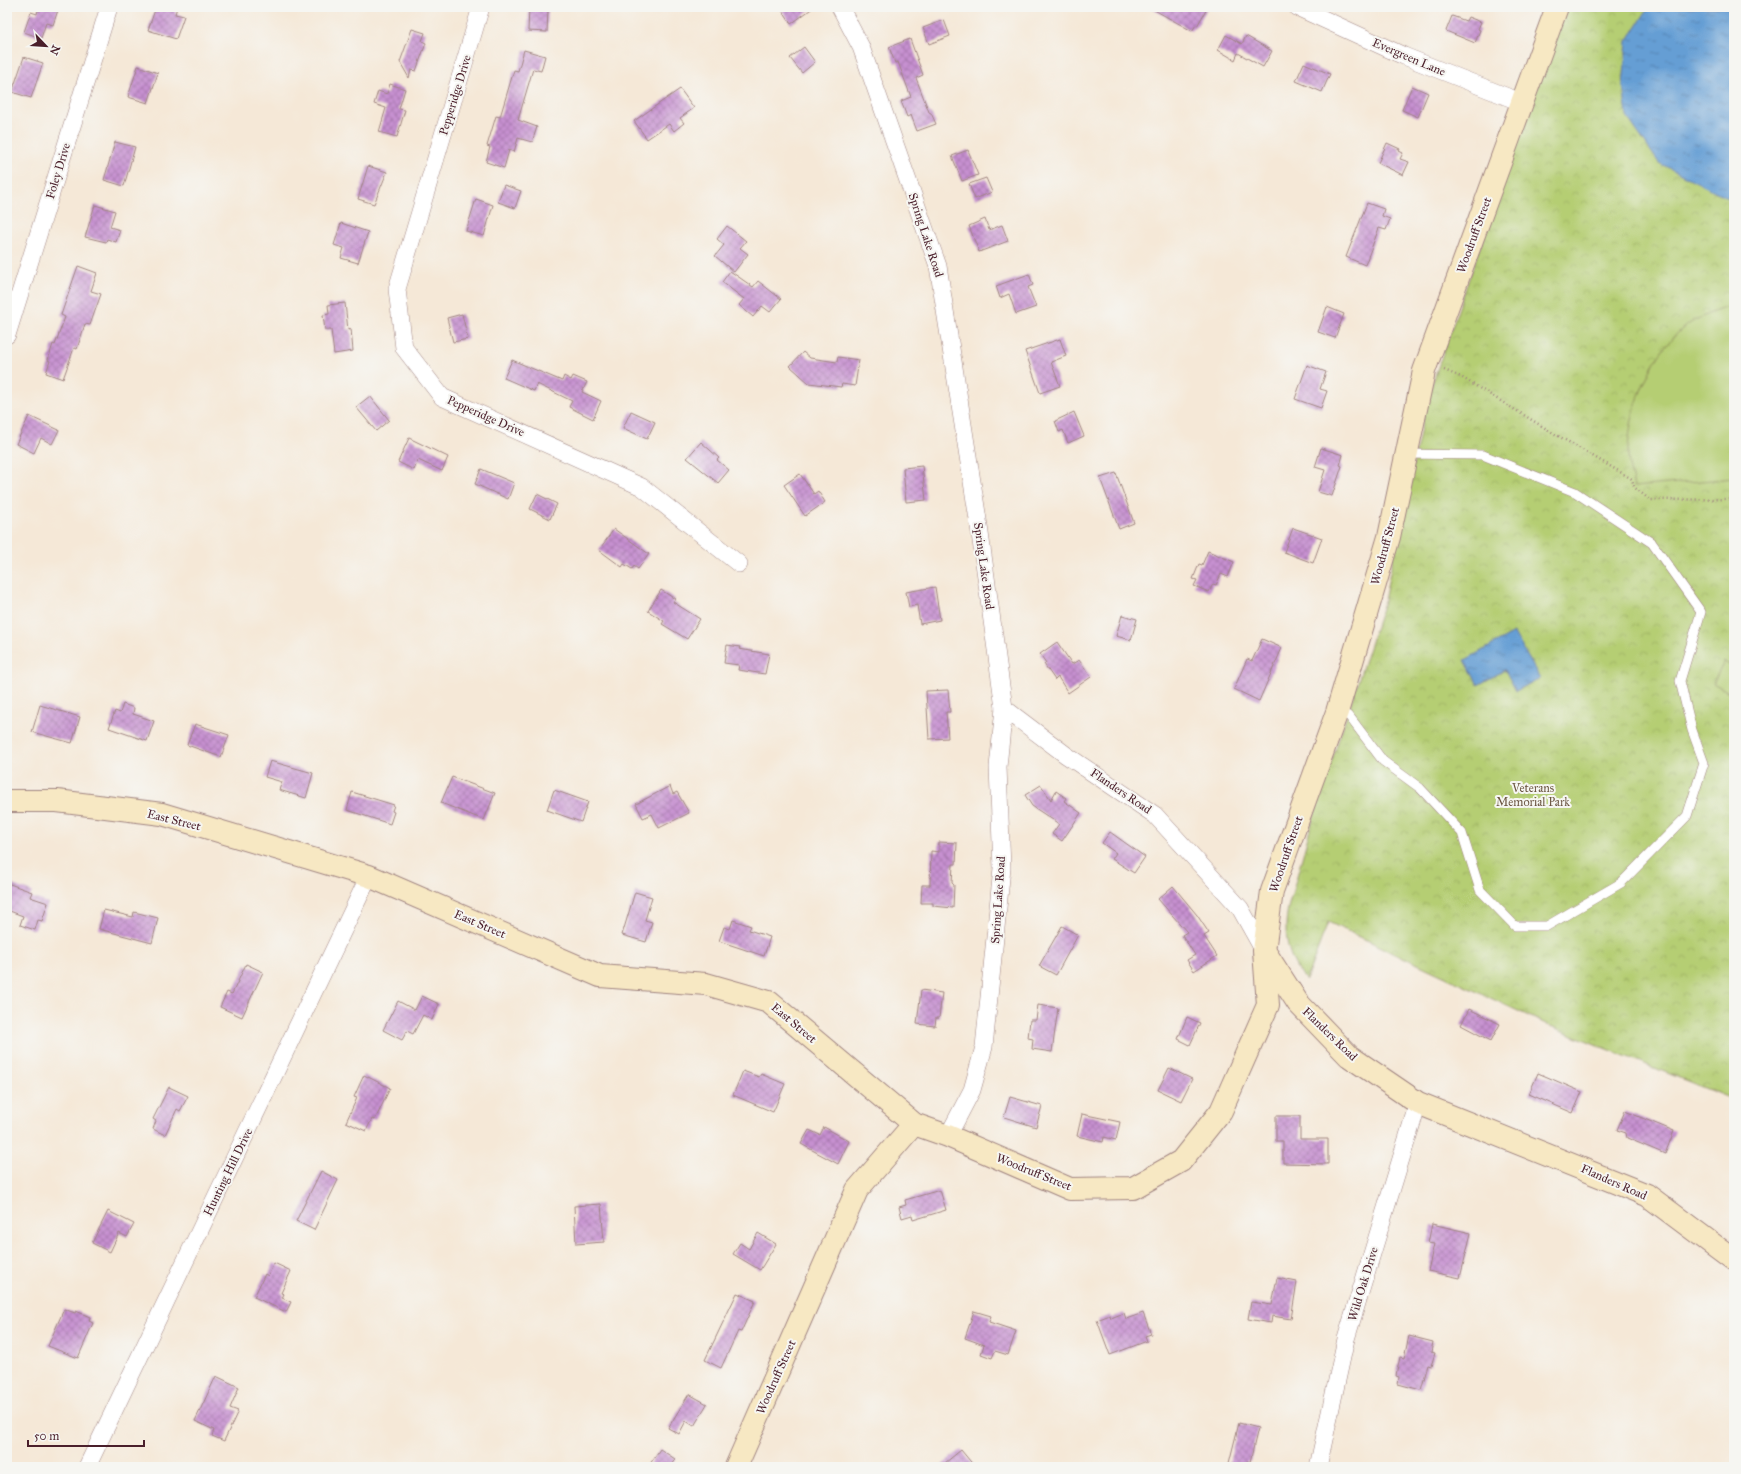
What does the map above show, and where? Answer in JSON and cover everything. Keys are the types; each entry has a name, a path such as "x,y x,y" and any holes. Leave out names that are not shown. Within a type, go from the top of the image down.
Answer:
{"street":[{"name":"Foley Drive","path":"7,336 109,7"},
{"name":"Pepperidge Drive","path":"481,7 397,288 404,348 442,397 642,487 739,564"},
{"name":"Spring Lake Road","path":"840,7 861,47 938,266 979,526 1004,708 998,767 1002,868 984,1047 972,1090 948,1136"},
{"name":"Evergreen Lane","path":"1297,7 1404,56 1523,103"},
{"name":"Woodruff Street","path":"736,1467 857,1190 914,1124 948,1136 1070,1189 1133,1188 1181,1161 1221,1111 1268,1005 1264,952 1272,891 1337,712 1389,537 1424,371 1557,7"},
{"name":"Flanders Road","path":"1004,708 1066,755 1155,815 1240,908 1264,952 1298,1003 1349,1056 1418,1103 1647,1195 1734,1260"},
{"name":"East Street","path":"7,801 57,801 162,814 369,876 600,976 706,984 769,1002 914,1124"},
{"name":"Hunting Hill Drive","path":"87,1467 369,876"},
{"name":"Wild Oak Drive","path":"1318,1467 1346,1339 1418,1103"}],"lane":[{"path":"1337,712 1349,716 1383,761 1420,788 1462,833 1480,890 1515,926 1547,926 1621,883 1687,816 1704,763 1692,730 1680,680 1701,612 1652,543 1574,492 1483,455 1406,454"}],"path":[{"path":"1427,362 1462,377 1632,479 1634,487 1650,500 1734,499"}],"green space":[{"name":"Veterans Memorial Park","path":"1564,7 1734,7 1734,1100 1548,1025 1328,922 1306,980 1294,964 1286,937 1288,908 1314,815 1383,605 1428,396"},
{"path":"1734,305 1734,478 1634,487 1628,458 1629,438 1636,404 1650,370 1670,341 1687,325 1714,312"},
{"path":"1724,662 1734,667 1734,695 1713,683"}],"water":[{"path":"1649,7 1734,7 1734,201 1659,163 1627,117 1623,85 1627,41"},
{"path":"1514,633 1540,678 1516,691 1505,670 1478,685 1465,660"}],"building":[{"path":"39,7 59,7 53,25 46,23 41,38 24,32 31,12 37,14"},
{"path":"156,7 177,7 175,14 184,16 176,39 148,30"},
{"path":"780,7 814,7 791,24"},
{"path":"1149,7 1208,7 1197,26 1196,25 1192,31"},
{"path":"529,8 548,10 547,32 528,31"},
{"path":"1452,16 1466,21 1468,17 1481,22 1478,29 1480,30 1475,43 1446,31"},
{"path":"944,20 950,36 929,44 923,28"},
{"path":"412,29 425,33 422,41 426,43 416,71 411,70 409,78 400,62"},
{"path":"1226,35 1242,44 1246,36 1272,51 1263,67 1238,53 1235,60 1218,50"},
{"path":"910,39 923,75 916,78 929,112 931,113 936,124 917,131 911,115 907,117 901,101 911,97 898,62 895,63 889,47"},
{"path":"804,47 815,62 802,73 790,58"},
{"path":"524,50 545,56 541,71 533,69 518,120 537,127 532,142 518,138 514,152 509,150 504,168 486,162 490,147 487,146 496,116 500,117 514,70 518,71"},
{"path":"24,57 43,63 31,98 12,92"},
{"path":"1304,63 1330,74 1322,92 1296,81"},
{"path":"138,66 158,73 148,103 128,97"},
{"path":"390,84 405,89 399,109 405,110 397,137 379,132 386,108 374,104 378,91 387,94"},
{"path":"1412,86 1428,93 1418,117 1402,110"},
{"path":"680,89 694,108 680,118 684,123 674,131 669,124 647,139 634,121"},
{"path":"115,142 135,147 124,186 104,180"},
{"path":"1387,143 1400,149 1399,151 1403,153 1400,159 1409,162 1403,175 1378,163"},
{"path":"968,150 978,175 962,181 952,156"},
{"path":"368,166 387,172 374,204 358,199"},
{"path":"986,178 992,192 975,199 969,184"},
{"path":"504,185 521,191 515,208 498,202"},
{"path":"476,199 493,205 484,236 466,231"},
{"path":"1367,203 1384,209 1382,216 1390,219 1386,230 1379,228 1365,265 1346,257"},
{"path":"95,205 115,211 110,227 120,230 116,242 107,239 106,242 85,237"},
{"path":"985,219 989,230 1002,225 1008,241 979,252 969,226"},
{"path":"341,223 368,232 358,263 341,258 344,248 334,245"},
{"path":"727,226 746,241 740,248 748,254 734,272 715,256 724,245 717,239"},
{"path":"78,266 97,273 91,291 101,294 90,325 85,324 77,349 74,348 63,379 46,373 53,344 55,345 65,317 61,315"},
{"path":"730,271 753,287 758,281 781,299 770,312 762,306 753,317 739,305 744,299 722,282"},
{"path":"1029,274 1033,285 1028,287 1036,307 1016,314 1009,294 1000,298 996,286"},
{"path":"345,303 348,330 351,329 353,351 334,354 331,330 325,330 323,315 329,314 328,305"},
{"path":"1327,307 1344,314 1335,338 1318,332"},
{"path":"462,314 468,339 453,342 447,318"},
{"path":"1060,339 1066,356 1051,362 1060,386 1040,393 1025,351"},
{"path":"803,352 810,358 837,362 838,357 859,360 855,386 842,384 841,387 809,383 790,366"},
{"path":"512,360 562,381 564,376 571,380 573,376 587,382 582,392 601,401 593,419 569,407 572,401 537,384 534,391 504,378"},
{"path":"1307,365 1326,372 1320,389 1327,391 1321,408 1295,399"},
{"path":"370,396 389,420 376,431 356,407"},
{"path":"631,411 655,422 647,439 623,428"},
{"path":"1074,412 1084,436 1068,443 1063,430 1059,432 1055,421"},
{"path":"29,416 59,430 52,444 41,438 34,453 16,444"},
{"path":"409,438 448,457 442,471 418,460 414,470 398,462"},
{"path":"701,442 719,458 717,460 729,470 718,483 687,458"},
{"path":"1321,448 1343,455 1340,465 1342,466 1332,496 1318,492 1325,470 1315,467"},
{"path":"922,466 926,500 906,502 903,468"},
{"path":"481,469 514,483 508,499 475,484"},
{"path":"1116,473 1134,523 1119,529 1100,478"},
{"path":"800,474 814,494 818,491 825,502 805,516 784,485"},
{"path":"537,494 557,504 550,519 530,509"},
{"path":"1293,528 1322,538 1313,563 1284,552"},
{"path":"614,529 649,554 638,569 634,566 632,569 624,564 622,567 599,550"},
{"path":"1208,551 1234,562 1228,577 1221,574 1216,585 1213,584 1209,592 1194,586 1197,580 1193,579 1199,564 1202,565"},
{"path":"935,587 940,620 920,624 917,605 909,607 906,592"},
{"path":"661,590 675,599 673,602 700,619 687,639 662,624 664,621 648,611"},
{"path":"1122,615 1137,619 1131,640 1116,636"},
{"path":"1262,639 1282,648 1259,701 1234,689 1247,659 1252,661"},
{"path":"1057,642 1072,664 1079,660 1091,677 1068,693 1058,677 1055,680 1044,664 1046,663 1040,654"},
{"path":"727,645 740,647 739,649 769,654 765,674 738,670 739,665 724,663"},
{"path":"948,690 950,712 946,712 948,738 929,739 926,691"},
{"path":"123,704 134,708 133,714 154,721 147,741 109,728 115,711 120,713"},
{"path":"40,705 80,717 72,743 32,732"},
{"path":"195,724 229,735 221,757 187,745"},
{"path":"270,761 313,773 306,798 279,790 282,782 265,777"},
{"path":"452,777 495,793 484,820 441,803"},
{"path":"1041,785 1051,800 1056,791 1066,798 1064,801 1081,813 1062,841 1052,834 1059,824 1032,806 1025,795"},
{"path":"670,786 673,794 677,792 689,813 659,828 652,814 643,818 636,804"},
{"path":"554,790 588,802 581,822 547,810"},
{"path":"352,792 394,805 392,811 394,812 390,824 347,810"},
{"path":"1110,832 1145,857 1134,873 1112,859 1116,853 1102,843"},
{"path":"939,842 957,843 956,864 953,864 953,908 933,906 933,903 921,903 922,885 930,885 931,851 939,852"},
{"path":"7,883 32,892 30,897 48,903 42,921 38,920 35,930 20,925 23,916 7,910"},
{"path":"1173,886 1197,915 1209,933 1204,936 1217,956 1194,971 1187,960 1195,955 1182,935 1187,932 1158,899"},
{"path":"635,892 652,897 645,920 652,922 646,942 622,935"},
{"path":"104,910 133,917 134,912 158,918 152,943 99,929"},
{"path":"733,920 751,926 749,930 770,937 764,956 719,941 724,927 730,929"},
{"path":"1062,926 1078,935 1056,975 1039,966"},
{"path":"246,964 263,972 242,1017 220,1007 227,992 232,994"},
{"path":"921,990 942,993 939,1018 936,1018 935,1026 917,1024"},
{"path":"422,996 439,1004 432,1020 423,1015 413,1034 407,1031 402,1040 383,1030 398,1001 415,1010"},
{"path":"1038,1005 1058,1008 1052,1052 1032,1049 1033,1039 1028,1038 1030,1020 1036,1020"},
{"path":"1469,1009 1500,1024 1491,1041 1461,1025"},
{"path":"1187,1017 1200,1023 1190,1045 1178,1039"},
{"path":"1169,1068 1192,1079 1181,1101 1158,1090"},
{"path":"743,1071 759,1077 761,1074 785,1084 773,1112 733,1095"},
{"path":"1538,1073 1582,1092 1573,1113 1529,1094"},
{"path":"364,1075 390,1088 375,1120 372,1119 366,1131 346,1122 357,1098 354,1097"},
{"path":"169,1087 188,1096 180,1111 177,1109 165,1135 153,1129 156,1121 153,1119"},
{"path":"1010,1097 1042,1106 1036,1127 1004,1117"},
{"path":"1625,1111 1674,1131 1665,1154 1627,1138 1626,1133 1617,1130"},
{"path":"1082,1114 1120,1122 1116,1140 1104,1137 1103,1142 1077,1136"},
{"path":"1276,1116 1300,1116 1300,1139 1328,1139 1328,1164 1283,1163 1283,1141 1276,1141"},
{"path":"824,1127 849,1141 838,1164 801,1144 809,1130 820,1135"},
{"path":"321,1171 338,1180 314,1230 296,1221"},
{"path":"940,1190 946,1210 913,1220 912,1215 902,1218 899,1207 906,1205 905,1200"},
{"path":"601,1204 604,1242 576,1244 574,1206"},
{"path":"108,1211 134,1224 127,1237 119,1233 110,1252 92,1243"},
{"path":"1432,1224 1471,1233 1460,1278 1428,1271 1434,1244 1428,1243"},
{"path":"758,1233 776,1244 760,1270 733,1254 740,1243 749,1249"},
{"path":"274,1263 291,1271 281,1293 284,1294 282,1298 291,1302 286,1312 254,1297 265,1274 268,1276"},
{"path":"1277,1278 1297,1282 1291,1319 1272,1316 1271,1323 1248,1319 1251,1302 1272,1305"},
{"path":"737,1293 755,1301 741,1332 738,1331 721,1368 705,1360"},
{"path":"64,1309 75,1313 76,1311 90,1317 89,1321 93,1323 78,1358 48,1346"},
{"path":"974,1311 991,1316 989,1322 1016,1331 1008,1355 995,1351 992,1358 981,1354 984,1345 965,1338"},
{"path":"1124,1313 1126,1319 1143,1313 1151,1334 1145,1336 1147,1341 1110,1355 1097,1320 1110,1315 1111,1318"},
{"path":"1409,1336 1433,1342 1431,1352 1435,1353 1431,1366 1428,1365 1421,1390 1398,1384 1399,1377 1396,1376 1400,1357 1404,1358"},
{"path":"216,1376 239,1387 230,1408 238,1411 224,1441 212,1436 214,1430 195,1421"},
{"path":"689,1394 707,1404 694,1426 686,1421 679,1434 668,1428"},
{"path":"1239,1423 1258,1428 1250,1462 1247,1461 1246,1467 1228,1467"},
{"path":"660,1449 675,1459 670,1467 648,1467"},
{"path":"961,1450 975,1467 940,1467"}]}
